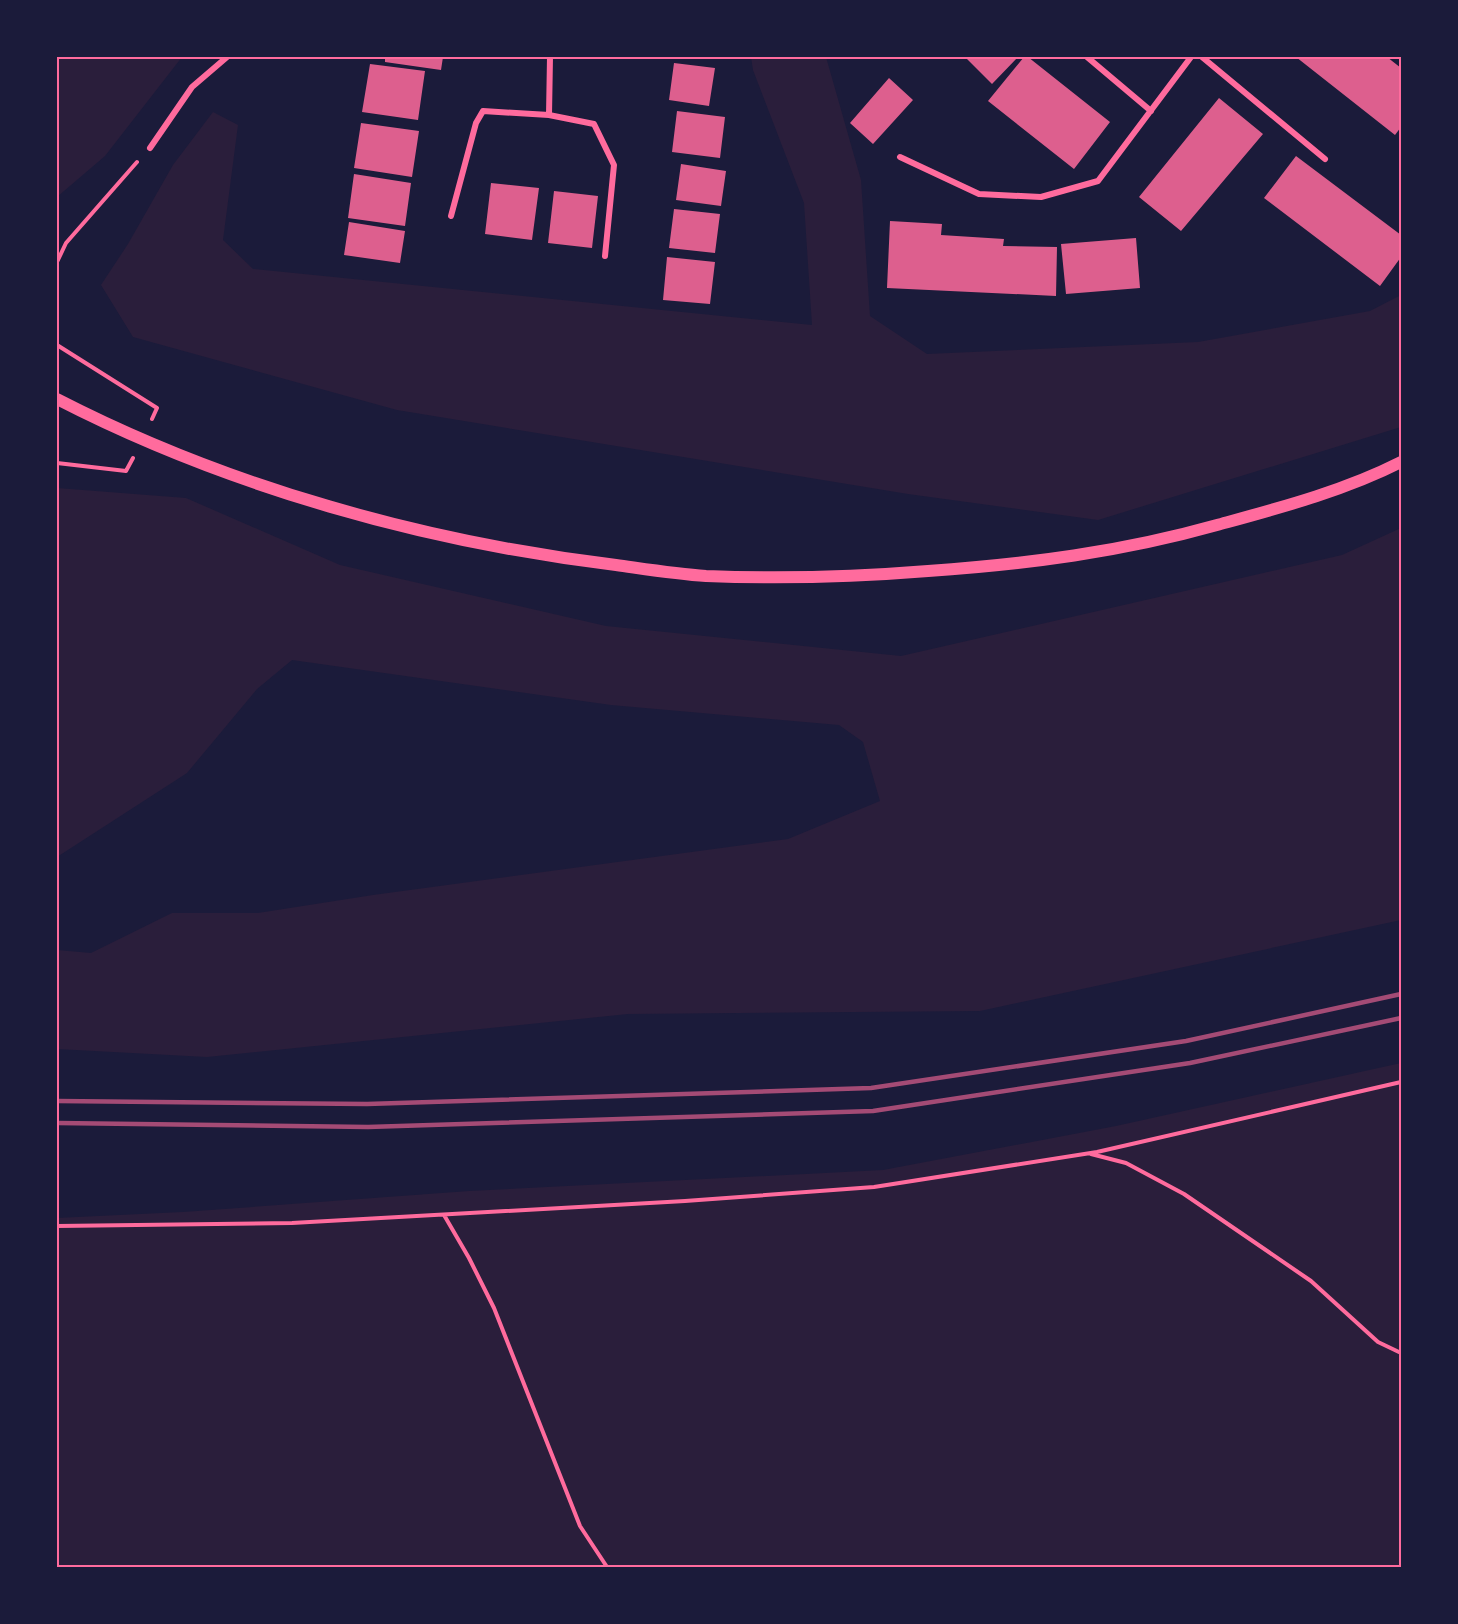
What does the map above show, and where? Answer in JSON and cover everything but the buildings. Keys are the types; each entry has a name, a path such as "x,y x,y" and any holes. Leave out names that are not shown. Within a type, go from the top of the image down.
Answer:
{"main road":[{"path":"57,399 114,428 200,462 296,496 435,535 557,558 704,576 852,577 998,566 1091,554 1183,534 1290,505 1401,462"}],"street":[{"path":"150,148 192,87 227,57"},
{"path":"549,115 550,57"},
{"path":"1087,57 1151,111"},
{"path":"900,157 979,194 1041,197 1098,181 1191,57"},
{"path":"1202,57 1325,159"},
{"path":"450,216 476,123 483,111 549,115 594,124 614,165 605,256"}],"path":[{"path":"57,261 66,243 150,148"},
{"path":"57,1227 88,1224 292,1223 685,1201 874,1187 1088,1154 1401,1082"},
{"path":"1088,1154 1126,1163 1184,1194 1311,1281 1378,1342 1401,1353"},
{"path":"444,1215 494,1308 580,1526 607,1567"}],"shaded area":[{"path":"57,57 182,57 105,156 57,197"},
{"path":"751,57 826,57 861,180 870,316 927,354 1198,342 1370,311 1401,295 1401,427 1098,520 908,494 397,410 133,337 101,285 128,244 173,165 213,112 238,125 223,240 253,269 812,325 804,203 753,70"},
{"path":"57,488 186,498 340,565 606,626 901,656 1342,555 1401,528 1401,920 980,1011 628,1014 207,1057 57,1049 57,950 91,953 172,913 258,913 373,895 788,839 880,801 863,742 839,725 611,705 292,660 257,689 187,773 57,857"},
{"path":"1401,1063 1401,1567 57,1567 57,1218 183,1212 469,1191 883,1170 1116,1126"}],"railway":[{"path":"57,1101 367,1104 871,1088 1186,1041 1401,994"},
{"path":"57,1123 368,1127 873,1111 1190,1063 1401,1018"}]}
